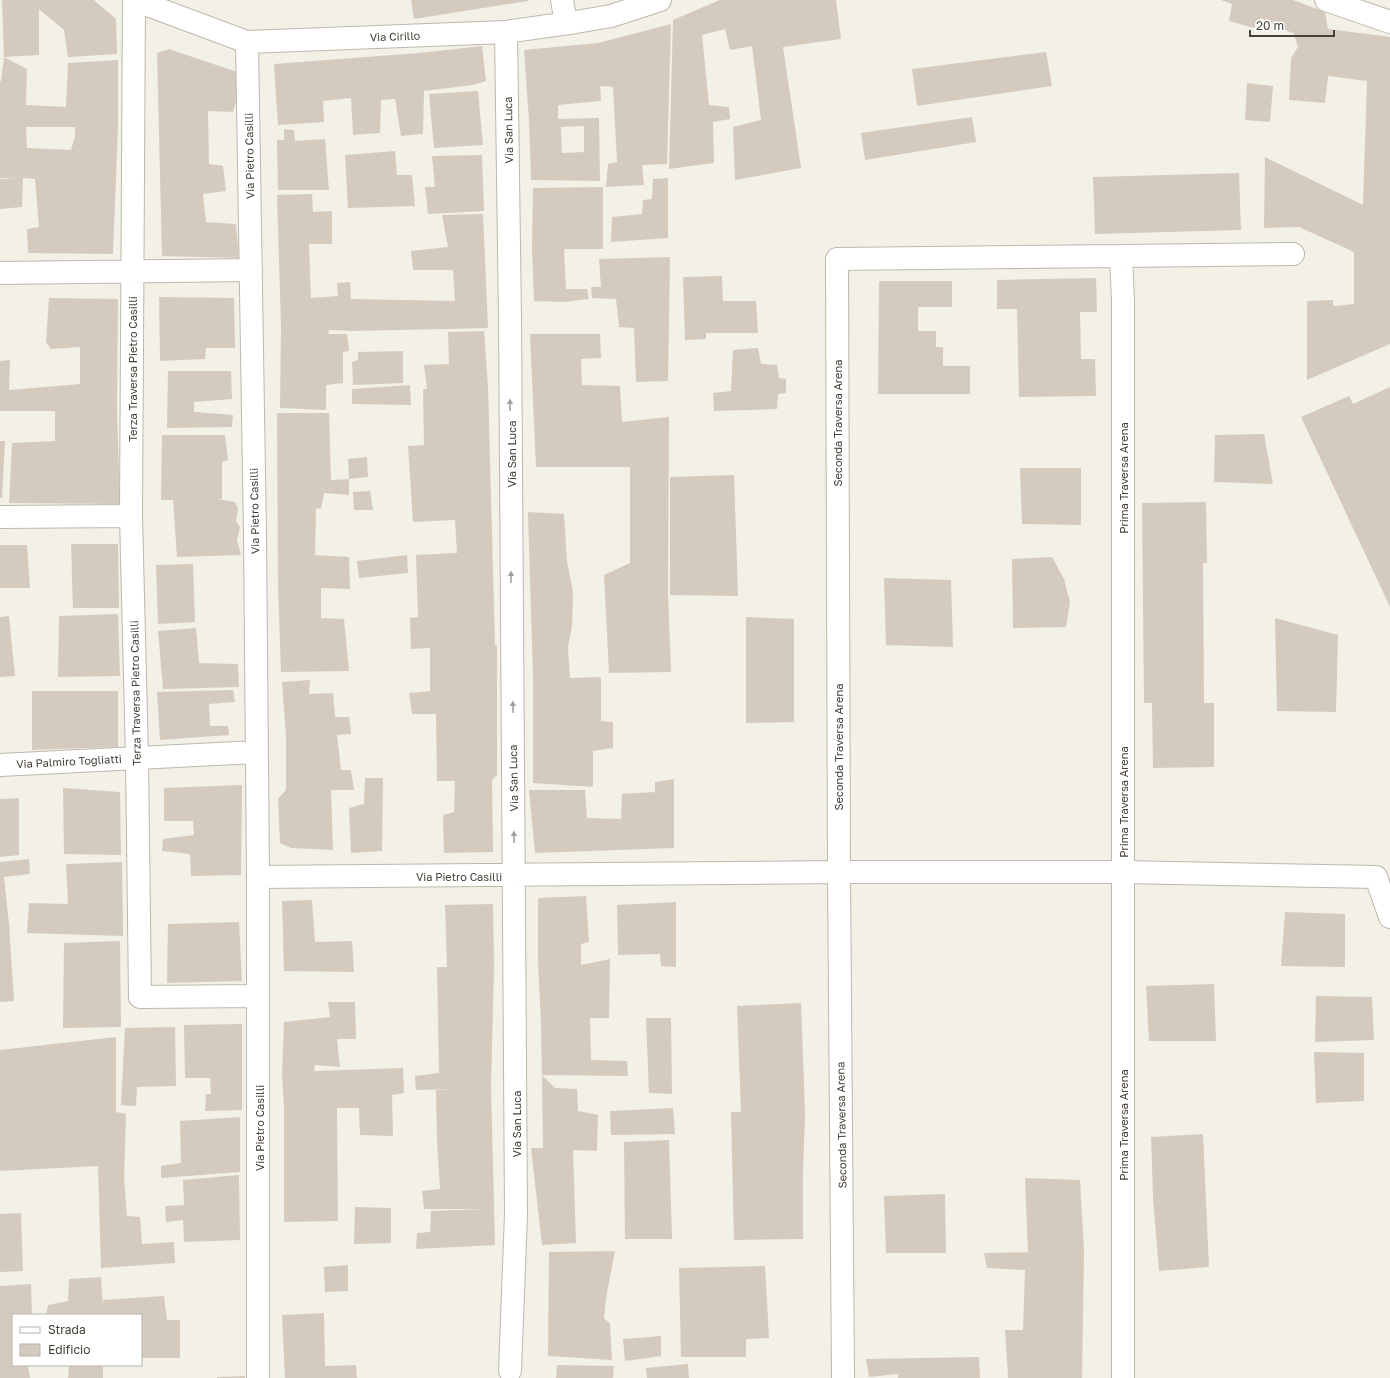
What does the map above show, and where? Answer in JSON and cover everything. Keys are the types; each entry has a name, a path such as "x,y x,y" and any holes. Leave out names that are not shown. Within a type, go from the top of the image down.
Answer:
{"street":[{"name":"Via Cirillo","path":"134,0 247,42 506,32 611,16 660,0"},
{"name":"Terza Traversa Pietro Casilli","path":"134,0 131,516 137,758 140,996 258,996"},
{"path":"562,0 566,23"},
{"path":"1326,0 1390,22"},
{"name":"Via San Luca","path":"506,32 515,876 516,1214 510,1371"},
{"name":"Via Pietro Casilli","path":"247,42 257,752 258,1378"},
{"path":"1121,256 1293,254"},
{"name":"Seconda Traversa Arena","path":"844,1378 839,872 837,259 1121,256"},
{"name":"Prima Traversa Arena","path":"1121,256 1123,301 1123,1378"},
{"path":"0,273 250,270"},
{"path":"0,517 131,516"},
{"path":"137,758 257,752"},
{"name":"Via Palmiro Togliatti","path":"0,765 137,758"},
{"path":"515,876 839,872 1123,872"},
{"name":"Prima Traversa Arena","path":"1123,872 1376,877 1390,917"},
{"name":"Via Pietro Casilli","path":"258,877 515,876"}],"building":[{"path":"2,0 94,0 116,19 117,54 68,57 64,30 39,9 39,55 4,57"},
{"path":"411,0 528,0 528,1 414,19"},
{"path":"720,0 836,0 841,39 783,47 801,168 735,180 733,127 761,120 752,46 730,50 725,29 702,35 709,105 729,107 730,119 713,122 714,163 669,169 673,20"},
{"path":"1221,0 1293,0 1325,12 1328,29 1390,37 1390,344 1307,380 1307,301 1333,300 1333,306 1354,304 1354,252 1299,227 1264,228 1265,157 1363,205 1367,81 1328,76 1325,103 1289,100 1291,58 1298,47 1294,34 1261,18 1254,28 1229,21 1232,4"},
{"path":"671,24 667,164 642,165 644,185 606,187 608,164 617,162 613,87 600,86 601,101 558,105 558,119 599,118 600,181 531,180 529,120 524,50 598,43","holes":["584,126 584,152 562,153 561,127"]},
{"path":"482,46 486,81 473,85 424,91 423,134 401,136 395,99 381,100 380,133 353,135 351,98 323,101 324,122 278,125 274,64 419,53"},
{"path":"169,49 237,72 236,101 233,112 208,111 209,164 223,166 226,191 203,194 206,222 236,224 239,258 162,256 157,53"},
{"path":"1046,52 1052,86 917,106 912,69"},
{"path":"4,57 27,69 26,105 66,107 68,63 118,60 118,127 113,254 28,253 27,229 39,227 35,179 23,178 22,207 0,209 0,179 17,178 0,178 1,81","holes":["26,127 75,127 75,136 71,150 27,148"]},
{"path":"1247,83 1273,86 1270,122 1245,120"},
{"path":"478,91 483,145 434,148 429,94"},
{"path":"972,117 976,142 865,160 861,133"},
{"path":"284,129 294,130 295,141 325,139 329,190 278,190 277,140 284,140"},
{"path":"395,151 397,175 412,175 415,206 348,208 345,155"},
{"path":"482,155 484,211 428,214 425,187 435,187 432,156"},
{"path":"1239,173 1241,230 1095,234 1093,177"},
{"path":"668,178 668,238 611,242 612,217 642,214 643,200 652,199 653,179"},
{"path":"603,187 603,249 564,249 566,289 587,289 589,299 564,302 534,301 532,249 533,188"},
{"path":"312,194 313,212 332,211 332,244 309,244 311,298 338,296 337,283 350,282 351,299 455,301 453,270 413,270 411,251 448,247 442,215 483,214 488,328 353,331 329,330 328,334 347,334 349,351 343,352 343,383 326,385 326,410 280,408 281,327 277,195"},
{"path":"670,257 668,381 636,382 634,328 619,327 616,299 592,298 591,287 601,287 599,259"},
{"path":"722,276 723,301 756,301 758,333 706,333 706,339 685,340 683,277"},
{"path":"1096,278 1097,312 1080,312 1081,359 1095,359 1096,396 1019,397 1017,309 997,309 997,280"},
{"path":"879,281 952,281 952,307 918,307 918,331 936,331 936,347 943,347 943,366 970,366 970,394 878,394"},
{"path":"159,297 234,298 235,348 206,348 205,359 160,361"},
{"path":"49,298 118,299 117,410 120,504 9,503 12,443 55,441 55,411 0,411 0,361 10,360 9,390 80,384 80,347 51,349 46,342"},
{"path":"484,331 488,386 495,645 497,645 497,775 492,780 493,852 444,853 443,815 454,812 455,781 437,781 436,714 412,714 409,693 430,691 430,648 411,649 410,618 418,617 416,555 457,553 455,520 413,522 408,446 424,445 423,389 427,389 424,365 449,364 448,332"},
{"path":"530,334 600,334 601,358 581,359 582,385 620,386 622,422 669,417 668,594 671,672 609,673 604,575 630,563 630,467 536,467"},
{"path":"758,348 761,364 777,365 779,378 786,379 786,393 778,394 777,409 714,411 713,393 731,391 733,350"},
{"path":"403,351 403,383 353,385 352,362 358,360 358,352"},
{"path":"168,371 231,371 232,399 194,402 194,412 233,415 232,427 167,428"},
{"path":"410,385 411,405 352,404 352,389"},
{"path":"1390,387 1390,607 1301,417 1349,396 1353,404"},
{"path":"277,413 329,413 331,480 349,479 349,495 324,493 321,509 316,508 315,555 349,557 350,589 321,588 321,618 344,619 349,671 281,672 278,586"},
{"path":"1264,434 1273,484 1214,482 1215,435"},
{"path":"162,435 225,435 228,460 222,462 222,499 217,499 235,502 238,509 236,521 240,527 237,540 241,555 177,557 173,500 161,500"},
{"path":"0,441 5,441 2,498 0,498"},
{"path":"367,457 368,477 349,479 348,459"},
{"path":"1020,468 1081,468 1081,525 1022,524"},
{"path":"734,475 738,596 670,595 670,477"},
{"path":"370,491 373,510 354,510 353,492"},
{"path":"1206,502 1207,563 1203,563 1204,703 1214,703 1214,767 1153,768 1152,703 1144,703 1142,503"},
{"path":"528,512 564,514 567,561 573,592 572,626 568,646 570,678 601,677 601,721 613,722 613,748 593,751 593,787 533,783 533,678"},
{"path":"71,544 118,544 119,608 73,608"},
{"path":"0,545 27,545 30,588 0,588"},
{"path":"407,555 408,573 359,578 357,561"},
{"path":"1052,557 1064,579 1070,602 1066,627 1013,628 1012,559"},
{"path":"193,564 195,622 158,624 156,565"},
{"path":"884,578 951,580 953,647 886,645"},
{"path":"118,614 120,676 58,677 59,616"},
{"path":"9,616 15,676 0,677 0,617"},
{"path":"746,617 794,619 794,722 746,723"},
{"path":"1275,618 1338,635 1336,712 1277,711"},
{"path":"196,628 199,663 238,664 239,687 163,689 158,631"},
{"path":"310,680 309,694 333,693 335,717 349,717 351,734 337,735 341,770 351,770 354,790 331,790 333,850 291,848 280,843 278,799 286,790 286,737 282,682"},
{"path":"233,690 235,702 209,704 210,726 228,726 229,735 160,740 157,692"},
{"path":"32,691 118,691 118,747 32,750"},
{"path":"365,778 383,778 382,851 351,853 349,808 364,804"},
{"path":"674,779 674,848 535,853 529,790 585,790 587,818 621,819 622,794 655,792 655,782"},
{"path":"242,785 241,875 191,876 190,854 162,851 163,839 194,835 193,821 164,821 164,788"},
{"path":"63,788 120,792 121,855 64,854"},
{"path":"19,798 19,855 0,857 0,799"},
{"path":"29,859 30,874 4,877 9,924 14,1001 0,1002 0,862"},
{"path":"122,862 123,936 27,933 29,903 68,904 66,864"},
{"path":"586,896 589,942 581,944 581,965 610,959 609,1018 590,1018 591,1060 627,1061 628,1076 542,1075 555,1088 577,1089 578,1111 598,1115 597,1151 573,1150 576,1243 542,1245 531,1148 543,1148 541,1022 538,963 538,898"},
{"path":"312,900 315,942 352,941 354,972 284,971 282,901"},
{"path":"676,902 676,967 661,966 660,954 618,955 617,905"},
{"path":"493,904 494,967 491,1087 495,1245 416,1249 417,1233 430,1232 431,1211 484,1209 424,1209 422,1191 440,1189 436,1090 454,1089 416,1090 415,1076 439,1073 437,967 447,967 445,905"},
{"path":"1285,912 1345,914 1345,967 1281,966"},
{"path":"239,922 242,981 167,983 168,924"},
{"path":"120,941 121,1027 63,1028 64,943"},
{"path":"1214,984 1216,1041 1149,1041 1146,986"},
{"path":"1316,996 1372,997 1374,1040 1315,1042"},
{"path":"328,1002 355,1002 356,1039 337,1039 340,1067 315,1065 314,1071 403,1068 404,1093 392,1095 393,1136 360,1135 359,1108 337,1108 338,1221 284,1222 284,1108 282,1073 284,1022 330,1017"},
{"path":"801,1003 805,1113 803,1239 734,1240 731,1112 741,1112 737,1006"},
{"path":"646,1018 671,1018 672,1094 649,1093"},
{"path":"242,1024 242,1110 205,1111 206,1094 211,1094 210,1078 185,1078 184,1025"},
{"path":"175,1027 176,1086 137,1087 136,1106 121,1105 125,1028"},
{"path":"116,1037 116,1112 126,1114 124,1179 127,1216 140,1217 142,1244 174,1242 175,1263 101,1268 98,1166 0,1171 0,1050"},
{"path":"1314,1052 1364,1053 1364,1101 1316,1103"},
{"path":"673,1108 675,1134 611,1135 610,1111"},
{"path":"240,1117 240,1172 161,1178 161,1166 181,1163 180,1121"},
{"path":"1203,1134 1209,1267 1159,1271 1153,1198 1151,1137"},
{"path":"669,1140 672,1239 625,1239 624,1142"},
{"path":"239,1175 240,1240 184,1242 183,1220 166,1222 165,1206 184,1205 183,1180"},
{"path":"1025,1178 1080,1180 1084,1251 1082,1378 1008,1378 1005,1330 1023,1330 1025,1270 987,1268 984,1253 1038,1252 1028,1252"},
{"path":"945,1194 946,1253 886,1253 884,1196"},
{"path":"355,1207 391,1208 391,1243 354,1244"},
{"path":"21,1213 23,1271 0,1272 0,1214"},
{"path":"615,1251 606,1298 604,1318 610,1324 612,1360 548,1356 549,1252"},
{"path":"348,1265 348,1291 325,1292 324,1267"},
{"path":"765,1266 769,1338 746,1339 746,1357 681,1357 679,1268"},
{"path":"101,1277 103,1310 103,1300 164,1296 167,1320 180,1320 180,1358 142,1358 142,1314 46,1314 48,1305 68,1301 69,1279"},
{"path":"31,1284 32,1314 12,1314 12,1366 28,1366 30,1378 0,1378 0,1286"},
{"path":"324,1313 325,1366 356,1365 357,1378 285,1378 282,1315"},
{"path":"661,1336 661,1356 625,1361 623,1339"},
{"path":"979,1357 980,1378 898,1378 898,1374 869,1377 866,1359"},
{"path":"688,1364 689,1378 647,1378 646,1368"},
{"path":"557,1365 614,1366 613,1378 556,1378"},
{"path":"69,1366 103,1366 103,1378 68,1378"},
{"path":"245,1376 245,1378 217,1378 217,1377"}]}
